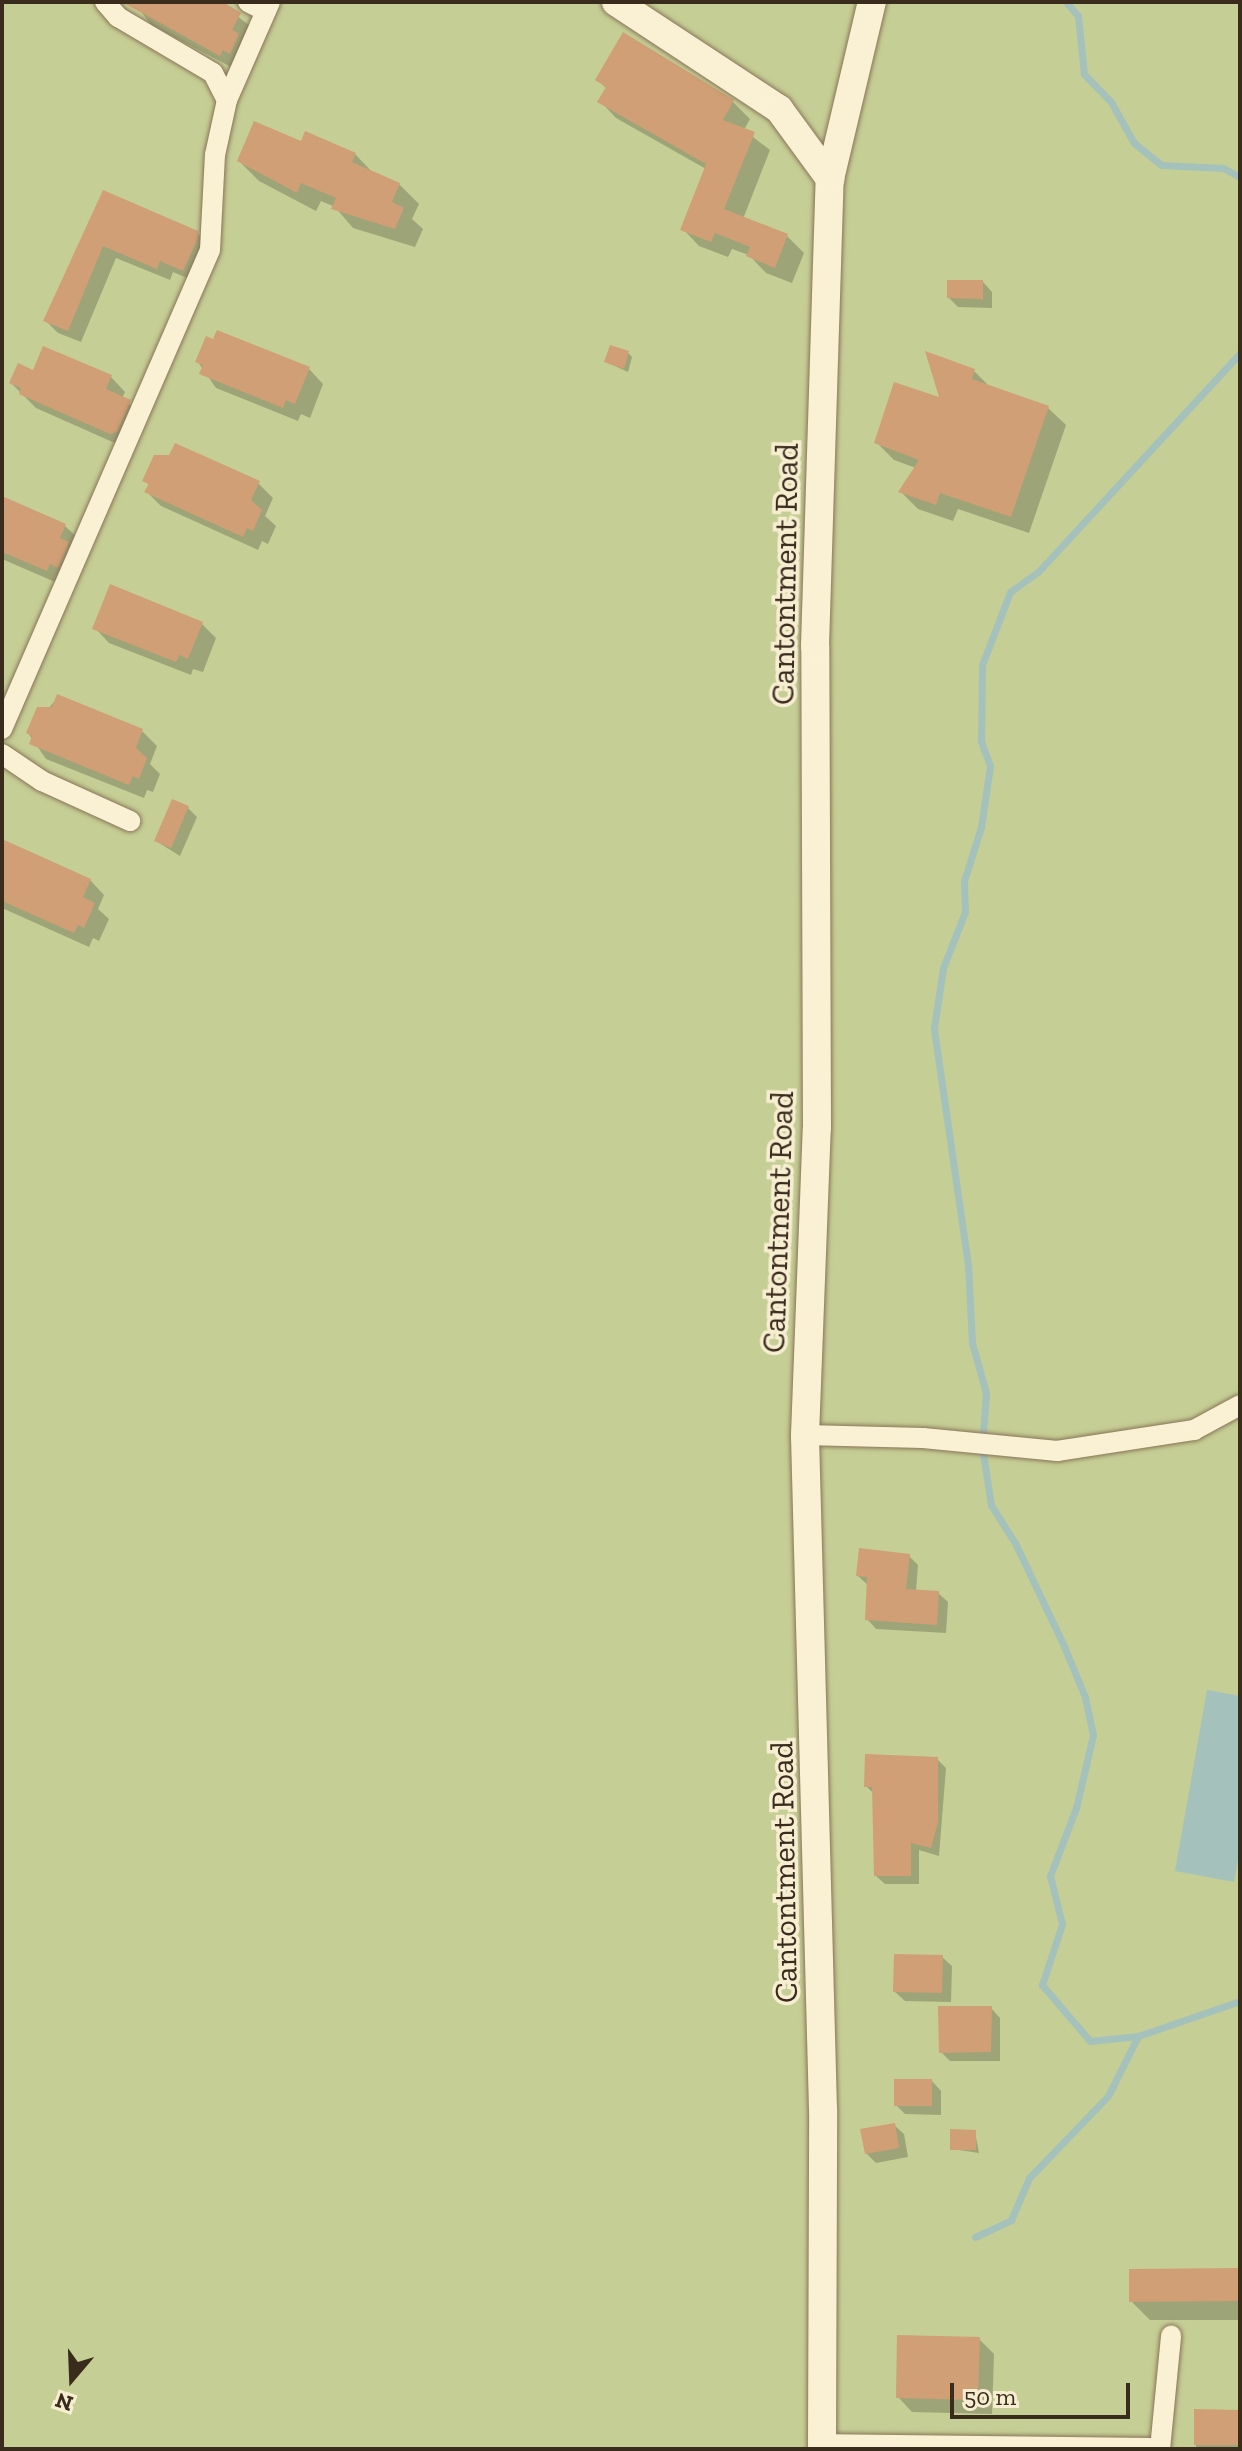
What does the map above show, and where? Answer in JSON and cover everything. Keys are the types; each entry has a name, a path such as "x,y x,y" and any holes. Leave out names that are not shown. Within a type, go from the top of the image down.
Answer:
{"street":[{"path":"105,2 118,17 213,73 227,100"},
{"path":"616,2 779,109 830,179"},
{"name":"Cantontment Road","path":"822,2447 823,2094 805,1435 817,1128 815,646 830,179 872,2"},
{"path":"2,729 210,250 215,155 227,100 261,5"},
{"path":"2,754 42,781 130,821"},
{"path":"805,1435 923,1438 1057,1451 1194,1430 1240,1405"},
{"path":"822,2447 1160,2449 1171,2336"}],"green space":[{"path":"2,2 1240,2 1240,2449 2,2449"}],"water":[{"path":"1207,1690 1240,1696 1240,1848 1234,1882 1175,1871"}],"building":[{"path":"122,2 223,2 241,13 232,30 239,34 230,54 223,50 220,56"},
{"path":"623,32 734,100 723,120 755,132 724,209 788,234 775,268 746,256 750,247 715,233 711,242 680,230 706,164 597,102 606,87 595,80"},
{"path":"254,121 301,141 305,131 356,153 352,162 400,183 392,202 404,208 395,229 331,209 336,198 301,183 297,193 237,161"},
{"path":"103,190 198,231 198,238 183,271 160,261 157,269 103,246 68,331 43,321"},
{"path":"947,280 983,280 983,299 947,298"},
{"path":"217,330 310,367 295,404 286,400 283,408 199,374 203,365 195,362 206,336 213,339"},
{"path":"610,345 629,351 624,369 604,362"},
{"path":"43,346 112,375 106,389 131,400 117,432 110,434 19,394 21,388 9,383 18,363 33,370"},
{"path":"925,351 975,369 972,379 1049,406 1011,517 940,493 936,505 898,492 919,460 874,443 894,382 939,397"},
{"path":"175,443 260,481 251,500 262,510 253,531 247,528 243,537 144,492 149,484 142,481 154,455 169,455"},
{"path":"2,496 66,524 60,538 69,542 58,568 50,564 47,571 2,552"},
{"path":"110,584 203,622 188,659 179,655 176,662 92,629"},
{"path":"57,694 143,729 136,748 147,758 139,779 133,776 129,785 29,744 32,736 26,733 37,707 52,707"},
{"path":"172,799 189,806 171,848 154,841"},
{"path":"2,839 91,879 83,897 95,903 84,928 78,925 74,933 2,901"},
{"path":"859,1548 910,1554 906,1589 939,1591 937,1625 865,1620 867,1577 856,1576"},
{"path":"865,1754 938,1757 938,1822 931,1848 911,1843 911,1876 874,1876 872,1787 864,1787"},
{"path":"894,1954 943,1955 942,1993 893,1992"},
{"path":"938,2006 992,2006 991,2052 939,2053"},
{"path":"894,2079 932,2079 932,2106 894,2106"},
{"path":"895,2123 899,2148 865,2154 860,2129"},
{"path":"950,2129 976,2130 976,2150 950,2150"},
{"path":"1240,2268 1240,2301 1129,2302 1129,2269"},
{"path":"897,2335 980,2337 978,2400 896,2398"},
{"path":"1194,2409 1240,2410 1240,2445 1194,2445"}],"waterway":[{"path":"1066,2 1078,16 1084,74 1111,102 1134,143 1161,165 1223,168 1240,177"},
{"path":"1138,2036 1090,2041 1042,1985 1062,1924 1050,1876 1076,1808 1093,1735 1085,1697 1063,1644 1015,1543 991,1505 982,1447 986,1393 972,1343 968,1265 934,1028 943,968 965,912 964,881 981,827 990,766 981,741 982,665 1010,592 1038,572 1240,353"},
{"path":"975,2237 1011,2220 1029,2178 1108,2096 1138,2036 1240,2001"}]}
